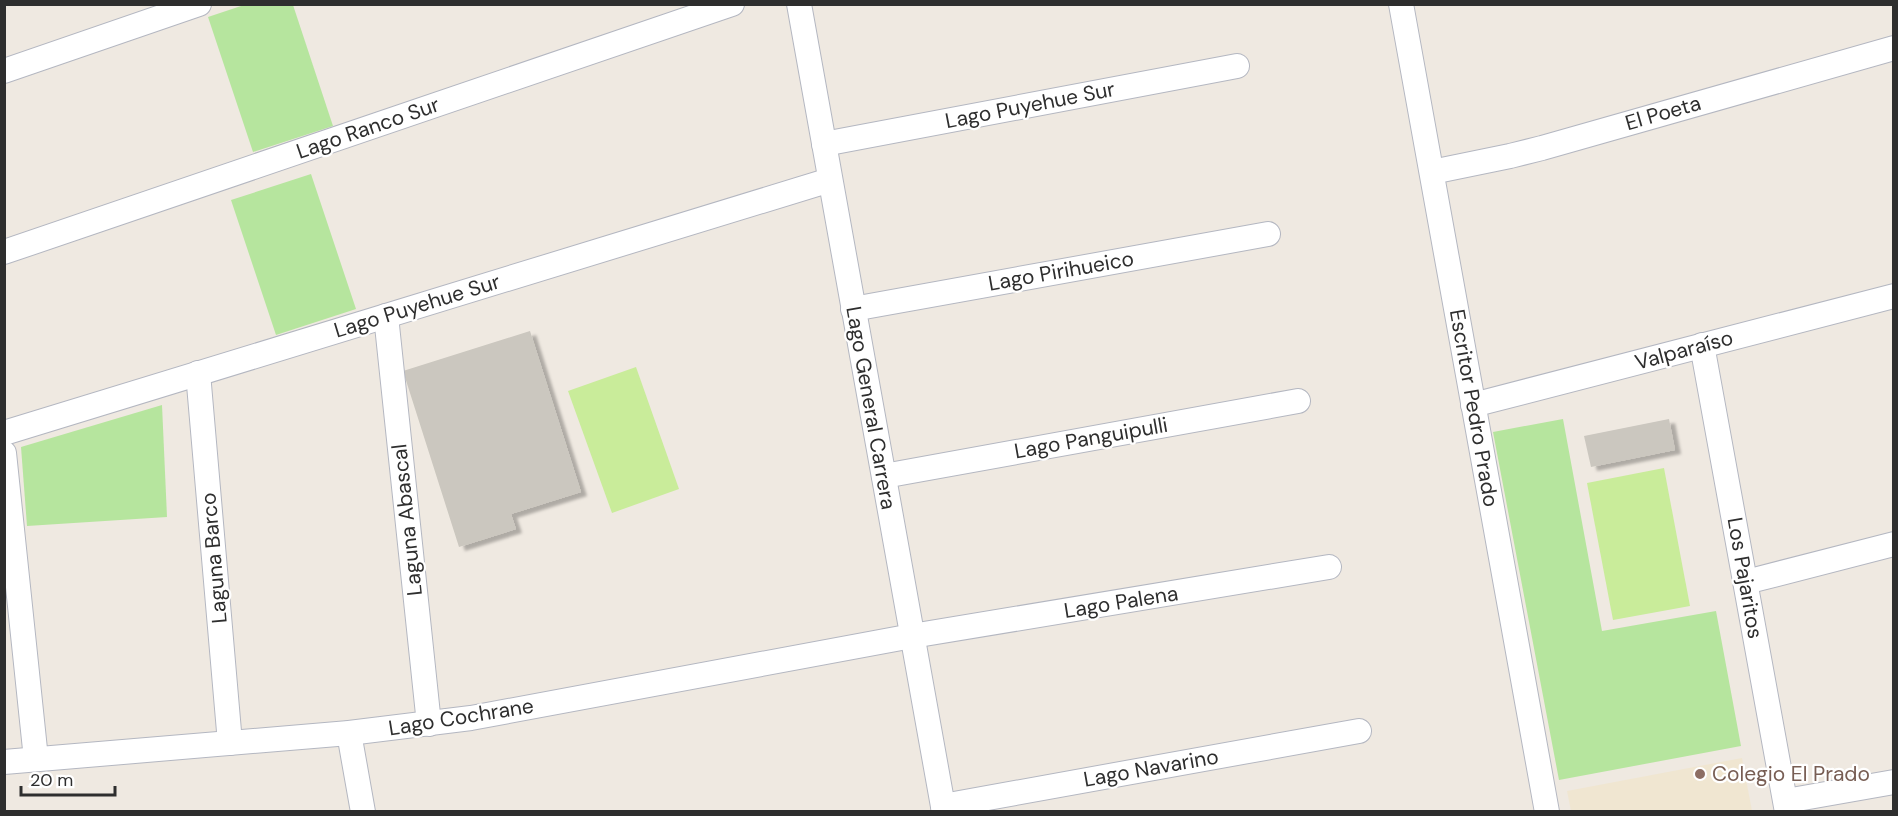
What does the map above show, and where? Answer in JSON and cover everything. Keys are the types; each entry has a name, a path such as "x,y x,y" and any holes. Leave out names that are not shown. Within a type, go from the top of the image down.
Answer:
{"street":[{"path":"4,71 199,4"},
{"name":"Lago Ranco Sur","path":"4,252 732,4"},
{"name":"Lago General Carrera","path":"799,4 943,809"},
{"name":"Escritor Pedro Prado","path":"1401,4 1547,812"},
{"name":"El Poeta","path":"1432,172 1531,150 1893,48"},
{"name":"Lago Puyehue Sur","path":"824,144 1237,66"},
{"name":"Lago Puyehue Sur","path":"4,433 830,180"},
{"name":"Lago Pirihueico","path":"853,309 1268,234"},
{"name":"Valparaíso","path":"1473,405 1893,296"},
{"name":"Laguna Abascal","path":"386,316 429,724"},
{"name":"Los Pajaritos","path":"1702,345 1786,806"},
{"name":"Laguna Barco","path":"198,373 230,742"},
{"name":"Lago Panguipulli","path":"884,476 1298,400"},
{"path":"4,453 36,759"},
{"path":"1746,582 1893,544"},
{"name":"Lago Palena","path":"912,636 1329,567"},
{"name":"Lago Cochrane","path":"4,762 349,733 429,724 912,636"},
{"name":"Lago Navarino","path":"943,809 1359,730"},
{"path":"349,733 363,812"},
{"path":"1786,806 1893,782"}],"shaded area":[{"name":"Colegio El Prado","path":"1742,758 1752,811 1571,811 1567,791"}],"green space":[{"path":"247,4 293,5 333,126 253,152 208,17"},
{"path":"311,174 356,309 276,335 231,200"},
{"path":"636,367 679,489 612,513 568,391"},
{"path":"162,405 167,517 27,526 21,447"},
{"path":"1563,419 1602,631 1716,611 1741,746 1559,780 1493,432"},
{"path":"1664,468 1690,606 1613,620 1587,483"}],"building":[{"path":"530,331 581,492 511,514 516,529 459,547 403,371"},
{"path":"1669,419 1675,450 1591,467 1584,436"}],"place":[{"name":"Colegio El Prado","path":"1700,774"}]}
